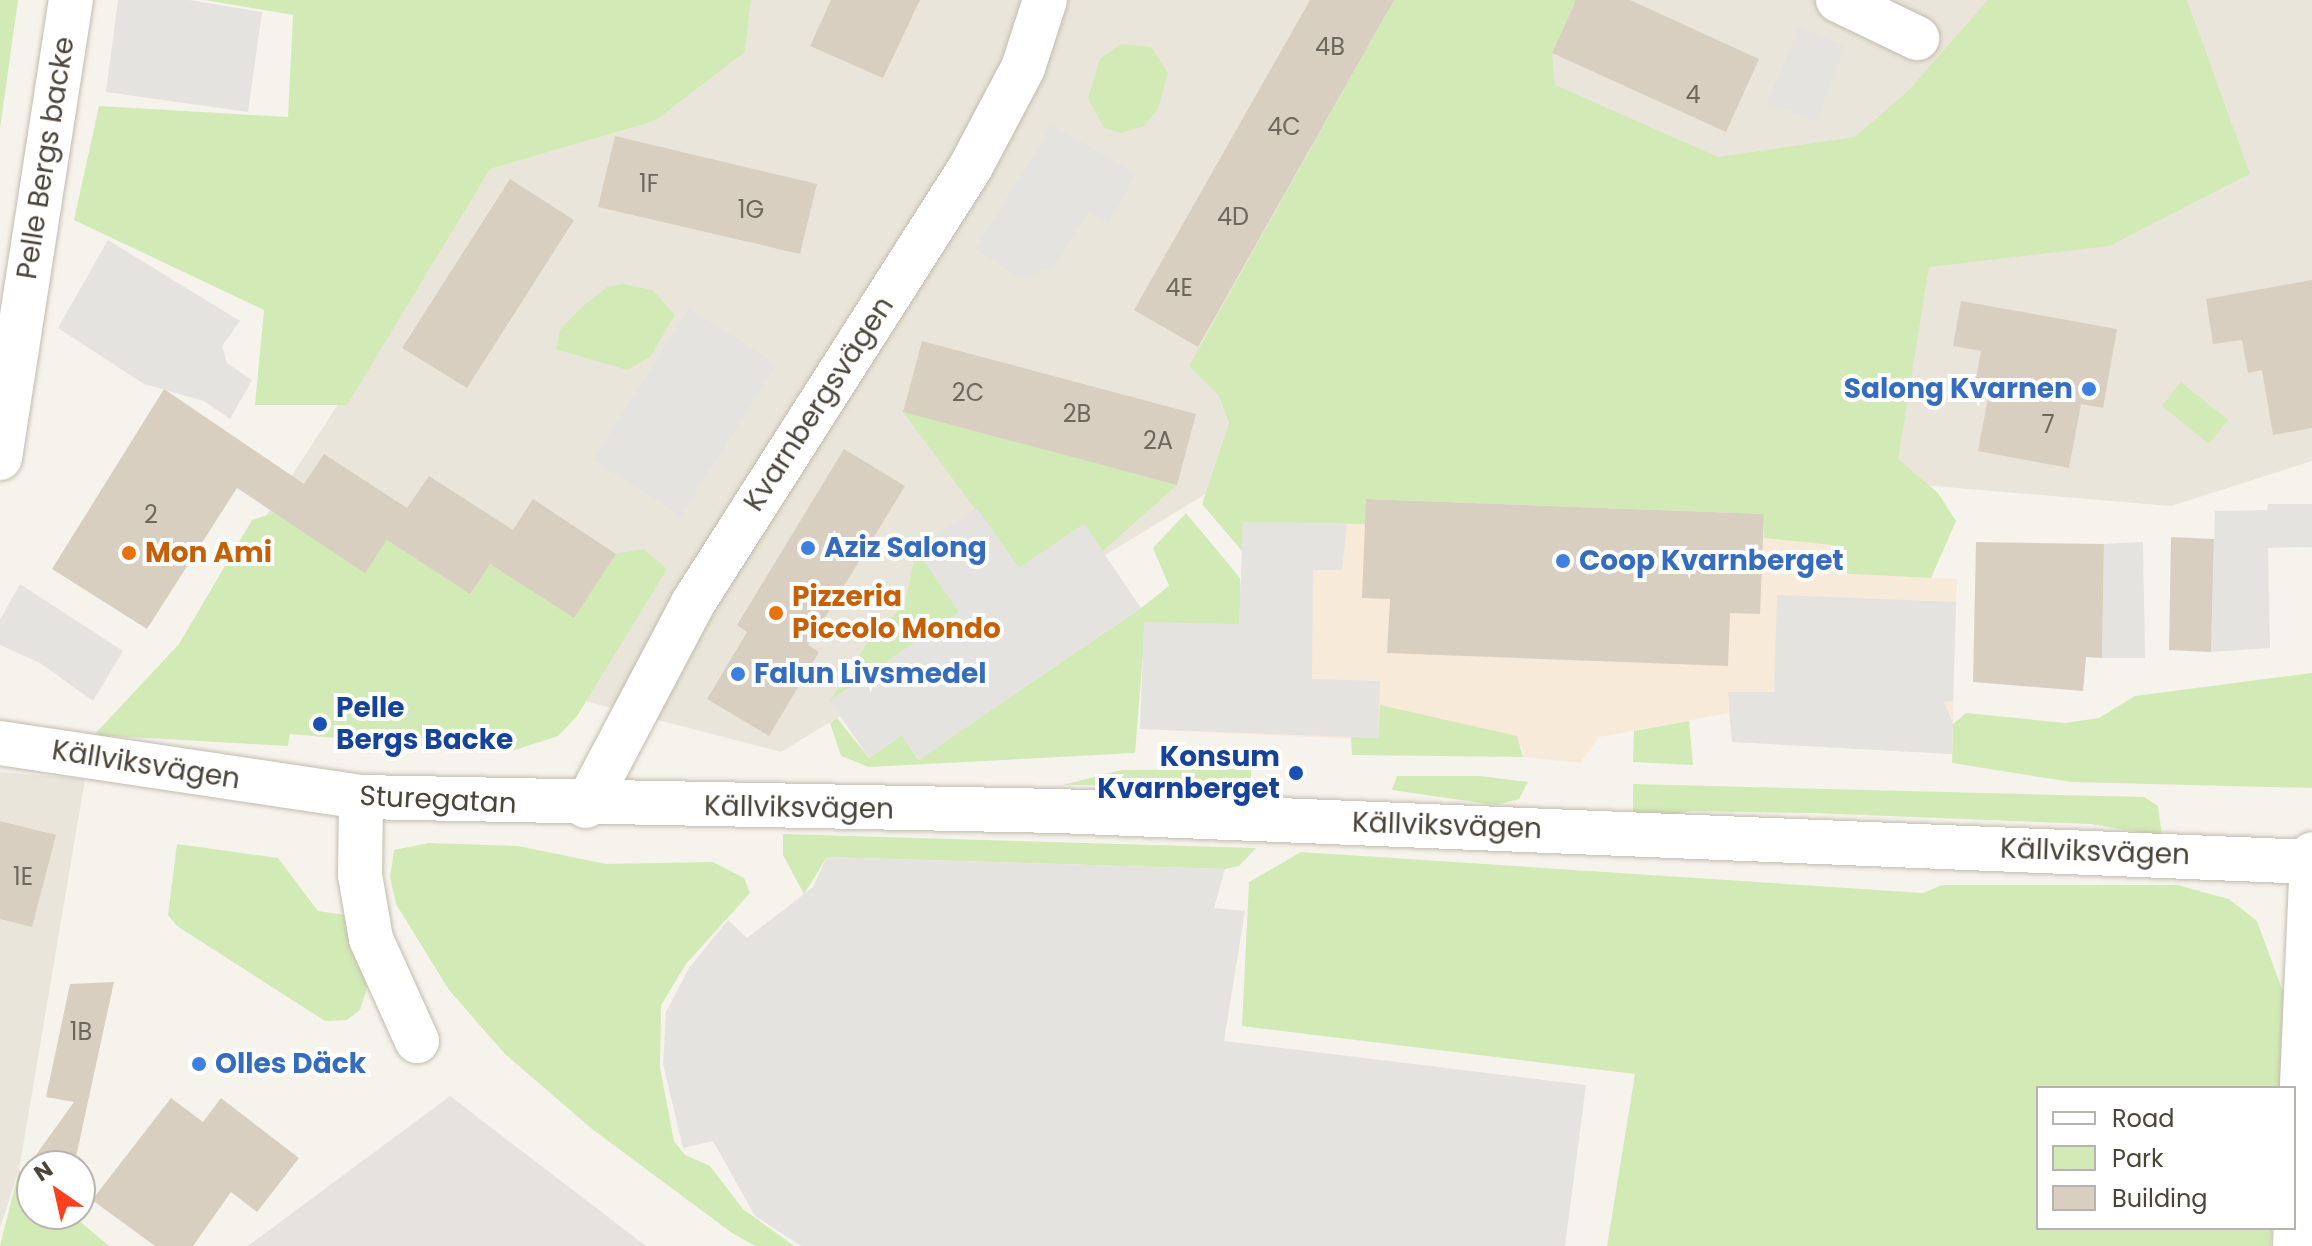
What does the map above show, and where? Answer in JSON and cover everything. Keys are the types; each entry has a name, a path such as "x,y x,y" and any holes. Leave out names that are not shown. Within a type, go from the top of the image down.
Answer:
{"street":[{"name":"Pelle Bergs backe","path":"0,458 71,0"},
{"name":"Kvarnbergsvägen","path":"586,806 693,603 970,168 1023,68 1045,0"},
{"path":"1838,0 1917,38"},
{"name":"Källviksvägen","path":"0,743 291,787"},
{"name":"Sturegatan","path":"291,787 361,797 586,806"},
{"path":"361,797 360,875 371,939 417,1041"},
{"name":"Källviksvägen","path":"586,806 1058,811 2310,860"},
{"path":"2296,1220 2310,860"}],"shaded area":[{"path":"118,0 189,0 262,12 248,112 106,92"},
{"path":"751,0 2312,0 2312,461 2171,506 1306,433 781,752 446,665 258,528 490,169 655,121 745,52"},
{"path":"1799,26 1845,46 1816,121 1767,103"},
{"path":"1052,125 1136,173 1109,223 1088,213 1054,267 1019,278 975,249"},
{"path":"108,240 240,321 222,346 227,363 252,380 230,419 204,401 144,384 58,328"},
{"path":"689,308 777,364 681,516 593,460"},
{"path":"1366,499 1764,514 1764,538 1833,545 1834,573 1957,579 1952,754 1732,742 1729,713 1599,737 1580,763 1523,757 1523,747 1140,729 1241,582 1243,522 1365,523"},
{"path":"2268,504 2312,504 2312,547 2268,548 2270,648 2211,652 2215,511 2267,510"},
{"path":"977,508 1019,568 1084,524 1141,608 919,760 902,735 869,758 830,701 959,612 916,549"},
{"path":"1243,522 1347,523 1342,570 1313,570 1312,679 1380,681 1378,738 1140,729 1144,622 1239,624"},
{"path":"2143,542 2145,658 2102,658 2104,544"},
{"path":"20,584 123,651 93,701 40,663 0,645 0,620"},
{"path":"1777,595 1956,602 1953,701 1944,702 1953,724 1952,754 1732,742 1728,692 1774,692"},
{"path":"0,772 85,779 22,1150 16,1150 16,1179 0,1228"},
{"path":"827,857 1225,869 1214,908 1245,911 1224,1041 1586,1085 1565,1246 801,1246 755,1216 713,1141 683,1148 663,1064 666,1012 689,968 728,920 747,938 813,887"},
{"path":"450,1096 646,1246 248,1246"}],"green space":[{"path":"0,0 18,0 0,129"},
{"path":"205,0 751,0 745,52 655,121 490,169 347,405 255,405 264,310 74,220 99,106 288,117 293,15"},
{"path":"1394,0 1576,0 1552,53 1555,85 1718,157 1855,137 1908,91 1988,0 2187,0 2250,174 2109,246 1929,267 1898,459 1938,493 1956,521 1931,578 1834,573 1833,545 1764,538 1764,514 1367,499 1365,524 1243,522 1242,551 1202,504 1229,423 1219,396 1189,366"},
{"path":"1120,44 1151,47 1168,73 1158,109 1144,126 1121,133 1104,128 1088,98 1100,59"},
{"path":"623,284 653,290 675,315 650,357 627,370 556,349 560,330 581,308 607,287"},
{"path":"2181,382 2228,420 2209,444 2162,406"},
{"path":"903,412 1177,485 1103,551 1084,524 1019,568"},
{"path":"286,509 282,518 365,572 387,540 470,594 490,564 574,618 616,554 643,549 667,569 577,716 558,736 506,753 290,734 288,746 94,735 179,644 252,520"},
{"path":"1186,513 1240,578 1240,624 1143,653 1135,753 869,767 841,756 830,723 837,718 869,758 902,735 918,759 1141,608 1169,586 1153,548"},
{"path":"916,549 959,612 830,701 869,640 905,604"},
{"path":"2312,673 2312,788 2072,782 1952,763 1953,724 1966,713 2065,723 2099,718 2135,696"},
{"path":"1380,705 1517,736 1523,757 1352,755 1351,737 1378,738"},
{"path":"1689,721 1693,765 1633,762 1634,731"},
{"path":"1251,769 1251,785 1063,785 1121,770"},
{"path":"1397,776 1480,776 1528,782 1519,799 1496,805 1392,790"},
{"path":"1633,784 2144,797 2158,806 2162,836 2091,824 1812,813 1692,811 1633,821"},
{"path":"783,834 1256,848 1239,866 1225,869 827,857 804,894 783,855"},
{"path":"429,843 518,846 606,864 713,862 744,878 750,893 686,964 661,1005 660,1068 674,1141 685,1155 710,1166 743,1209 794,1246 755,1246 732,1233 592,1129 504,1053 449,990 396,904 390,877 394,850"},
{"path":"177,844 278,858 318,911 345,915 367,988 360,1010 347,1020 325,1021 177,926 168,915"},
{"path":"1301,852 1923,893 1942,885 2177,885 2229,899 2257,921 2283,992 2280,1086 2036,1086 2036,1230 2272,1230 2271,1246 1607,1246 1635,1074 1242,1026 1249,882"},
{"path":"16,1182 16,1230 90,1230 109,1246 0,1246"}],"building":[{"path":"831,0 920,0 883,78 810,46"},
{"path":"1310,0 1394,0 1198,347 1134,310"},
{"path":"1576,0 1630,0 1759,59 1726,132 1552,53"},
{"path":"615,136 817,184 800,254 598,207"},
{"path":"510,179 574,220 467,388 402,348"},
{"path":"2312,280 2312,428 2273,435 2262,370 2248,373 2242,340 2213,344 2206,299"},
{"path":"1961,301 2117,329 2103,408 2081,404 2069,468 1978,451 1990,387 1975,384 1981,351 1953,346"},
{"path":"922,341 1196,414 1177,485 903,412"},
{"path":"164,389 304,484 324,454 407,508 429,476 513,530 533,499 616,554 574,618 490,564 470,594 387,540 365,573 237,488 147,629 52,569"},
{"path":"844,449 905,486 808,645 819,652 769,736 707,699 747,632 737,625"},
{"name":"Coop Kvarnberget","path":"1366,499 1764,514 1760,614 1730,613 1728,666 1387,653 1390,599 1362,598"},
{"path":"2171,537 2214,539 2211,652 2169,650"},
{"path":"1976,542 2104,544 2102,658 2086,657 2083,691 1973,682"},
{"path":"0,821 56,835 32,927 0,919"},
{"path":"114,982 77,1150 40,1150 74,1102 46,1097 70,984"},
{"path":"171,1098 203,1122 221,1098 299,1158 257,1212 231,1192 193,1246 155,1246 96,1203 96,1195"}],"place":[{"name":"Salong Kvarnen","path":"2089,389"},
{"name":"Aziz Salong","path":"808,548"},
{"name":"Mon Ami","path":"129,553"},
{"name":"Coop Kvarnberget","path":"1563,561"},
{"name":"Pizzeria Piccolo Mondo","path":"776,613"},
{"name":"Falun Livsmedel","path":"738,674"},
{"name":"Pelle Bergs Backe","path":"320,724"},
{"name":"Konsum Kvarnberget","path":"1296,773"},
{"name":"Olles Däck","path":"199,1064"}]}
